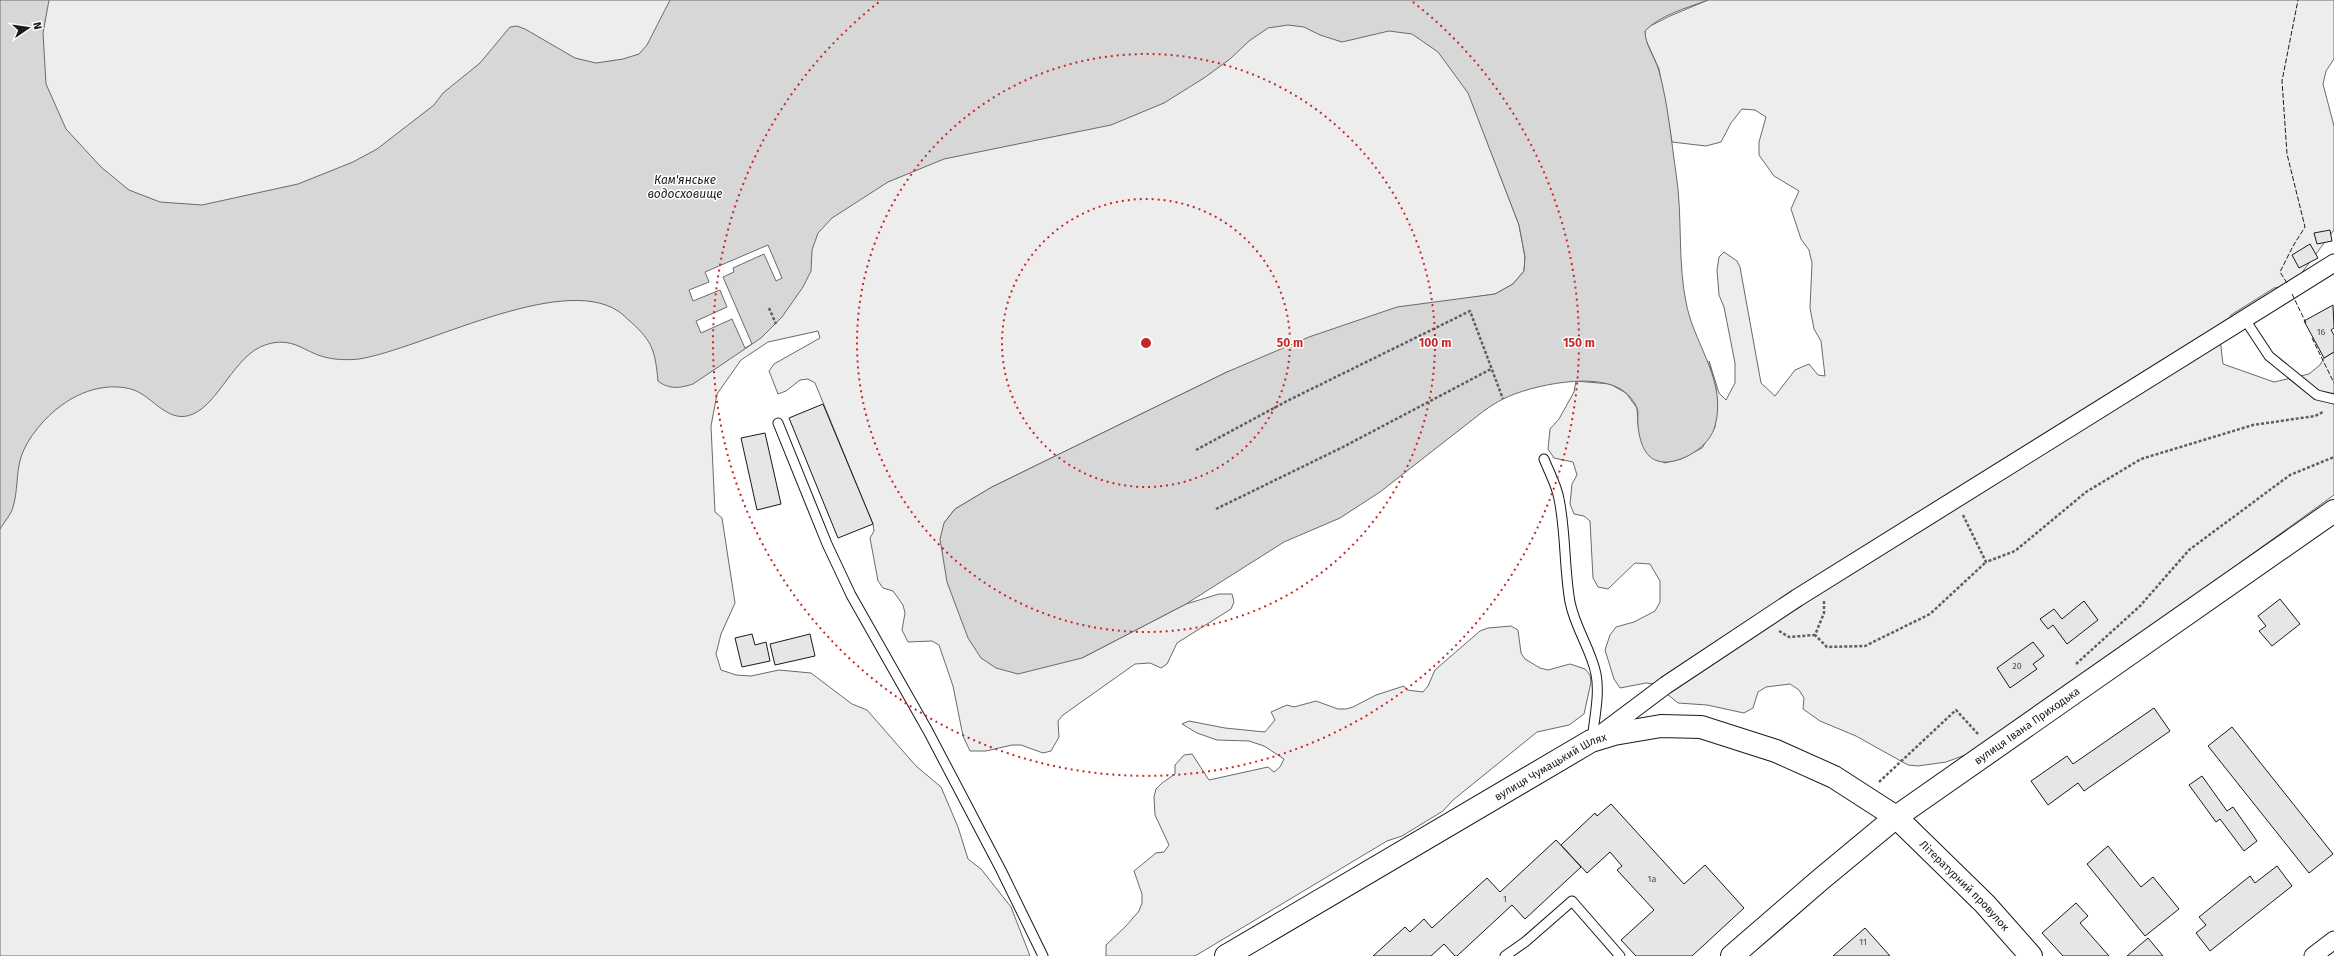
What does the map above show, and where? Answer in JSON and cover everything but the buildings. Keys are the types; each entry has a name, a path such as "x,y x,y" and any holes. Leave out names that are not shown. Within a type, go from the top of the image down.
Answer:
{"main road":[{"name":"вулиця Івана Приходька","path":"1736,955 1820,880 1896,817 2334,511"},
{"name":"вулиця Чумацький Шлях","path":"1226,956 1592,741 1614,734 1661,726 1701,727 1776,751 1834,777 1896,817"},
{"name":"Літературний провулок","path":"1896,817 1985,904 2031,956"}],"street":[{"path":"1592,741 1666,684 1764,619 2244,318 2332,261"},
{"path":"2313,956 2334,940"}],"lane":[{"path":"2244,318 2268,356 2317,395 2334,400"},
{"path":"778,422 827,544 851,595 928,731 1001,870 1042,956"},
{"path":"1544,459 1559,497 1565,534 1568,590 1574,620 1592,658 1596,673 1598,689 1592,741"},
{"path":"1505,956 1525,942 1572,901 1615,954"}],"path":[{"path":"769,308 776,324"},
{"path":"1196,450 1287,401 1470,311 1502,399"},
{"path":"1216,509 1343,447 1491,369"},
{"path":"1764,619 1772,628 1789,637 1815,635 1827,647 1865,646 1930,614 1986,562 2015,551 2086,492 2141,459 2253,425 2315,416 2328,409"},
{"path":"2073,666 2140,606 2189,550 2290,475 2334,457"},
{"path":"1954,499 1986,562"},
{"path":"1815,635 1824,613 1824,598 1816,586"},
{"path":"1863,797 1956,710 1977,735 1984,730"}],"shaded area":[{"path":"0,0 1685,0 1473,104 1519,225 1525,257 1524,271 1513,284 1495,294 1469,298 1227,372 992,487 955,509 944,523 1082,658 1186,604 1219,594 1232,594 1234,602 1231,609 1177,643 1167,664 1161,668 1150,663 1135,664 1063,715 1058,721 1059,737 1051,751 1043,753 1021,745 1012,745 986,751 970,751 963,736 953,686 939,645 932,641 908,642 902,630 905,613 903,605 893,591 883,588 878,581 870,538 874,531 873,524 815,383 808,379 800,380 786,391 778,394 769,371 774,364 820,338 818,331 768,342 741,360 717,394 711,426 715,512 722,518 735,603 721,634 716,654 721,670 736,675 751,676 779,670 811,673 852,704 867,710 916,766 941,787 958,827 968,859 981,869 1011,907 1030,956 0,956"},
{"path":"1708,0 2334,0 2334,59 2326,71 2323,84 2334,126 2334,230 2297,279 2287,286 2274,288 2231,315 2220,339 2223,364 2274,382 2309,374 2320,365 2324,358 2334,352 2334,495 1982,749 1946,762 1918,766 1908,765 1856,736 1820,721 1803,709 1804,698 1799,690 1790,684 1766,687 1758,692 1753,708 1744,713 1707,705 1678,703 1655,684 1646,683 1620,688 1614,679 1605,650 1610,635 1616,627 1634,622 1655,611 1660,602 1660,581 1650,564 1635,563 1608,589 1598,587 1593,578 1590,521 1584,516 1574,514 1570,504 1572,484 1577,475 1573,462 1554,458 1548,449 1550,429 1559,419 1574,392 1576,381 1610,384 1626,393 1637,408 1638,425 1664,463 1681,459 1702,448 1715,427 1717,409 1716,389 1709,361 1719,393 1726,400 1735,383 1735,363 1724,307 1719,295 1717,270 1719,257 1724,252 1737,261 1740,267 1761,383 1775,396 1795,370 1809,364 1818,375 1825,376 1821,341 1814,329 1810,308 1812,263 1809,250 1801,239 1791,209 1799,191 1774,176 1759,155 1759,142 1766,117 1755,110 1742,109 1731,123 1721,142 1706,146 1672,142 1659,69 1645,38 1645,31 1650,26 1670,16"},
{"path":"1511,626 1518,630 1521,653 1525,659 1540,668 1548,670 1570,664 1585,669 1590,675 1591,682 1584,714 1569,725 1537,732 1453,800 1443,811 1402,836 1387,841 1195,956 1106,956 1106,945 1139,911 1142,903 1142,894 1134,871 1156,853 1164,852 1169,845 1155,815 1154,797 1156,789 1175,774 1175,765 1184,755 1192,754 1209,780 1268,767 1274,772 1280,767 1284,759 1264,746 1249,741 1217,740 1197,733 1182,724 1189,721 1225,728 1265,732 1275,720 1271,712 1287,705 1294,707 1316,701 1338,709 1346,709 1376,695 1404,686 1407,690 1423,692 1428,686 1435,670 1480,631 1488,628"}],"water":[{"name":"Кам'янське водосховище","path":"0,0 49,0 43,33 46,84 66,129 101,167 129,190 160,202 202,205 298,184 353,162 377,149 434,105 443,93 480,63 510,27 517,26 525,29 575,58 596,63 623,59 639,54 647,45 670,0 1708,0 1666,16 1651,25 1645,31 1645,36 1659,71 1667,109 1678,190 1684,290 1691,322 1714,380 1718,410 1715,426 1709,438 1693,453 1674,461 1658,461 1647,454 1643,448 1639,433 1638,412 1635,404 1628,394 1615,386 1600,382 1566,382 1531,389 1515,394 1503,399 1485,410 1380,492 1340,518 1284,542 1186,604 1082,658 1018,674 996,668 981,658 968,638 947,582 940,539 944,523 955,509 992,487 1227,372 1309,337 1397,307 1495,294 1513,284 1524,271 1525,257 1519,225 1468,93 1438,52 1412,34 1389,31 1342,42 1320,35 1304,27 1288,25 1268,28 1249,41 1230,59 1204,78 1164,103 1111,125 944,159 888,182 832,218 818,233 812,250 811,271 803,287 782,317 761,338 693,384 671,387 658,381 654,354 644,335 618,311 593,302 562,301 527,307 453,329 386,353 359,359 332,359 313,353 299,346 284,342 265,345 254,350 245,358 211,400 193,414 176,416 162,409 141,393 134,390 115,387 96,389 78,395 62,405 50,415 32,435 24,450 19,463 16,495 13,507 0,529"}],"pier":[{"path":"768,245 782,278 776,281 764,254 733,268 734,272 723,277 752,344 745,348 732,319 701,333 696,321 727,307 720,290 693,301 689,290 709,282 705,272"}],"fence":[{"path":"2287,283 2280,272 2293,246 2305,227 2287,154 2282,81 2298,0"},
{"path":"2292,294 2306,323"},
{"path":"2312,338 2334,383"}]}
